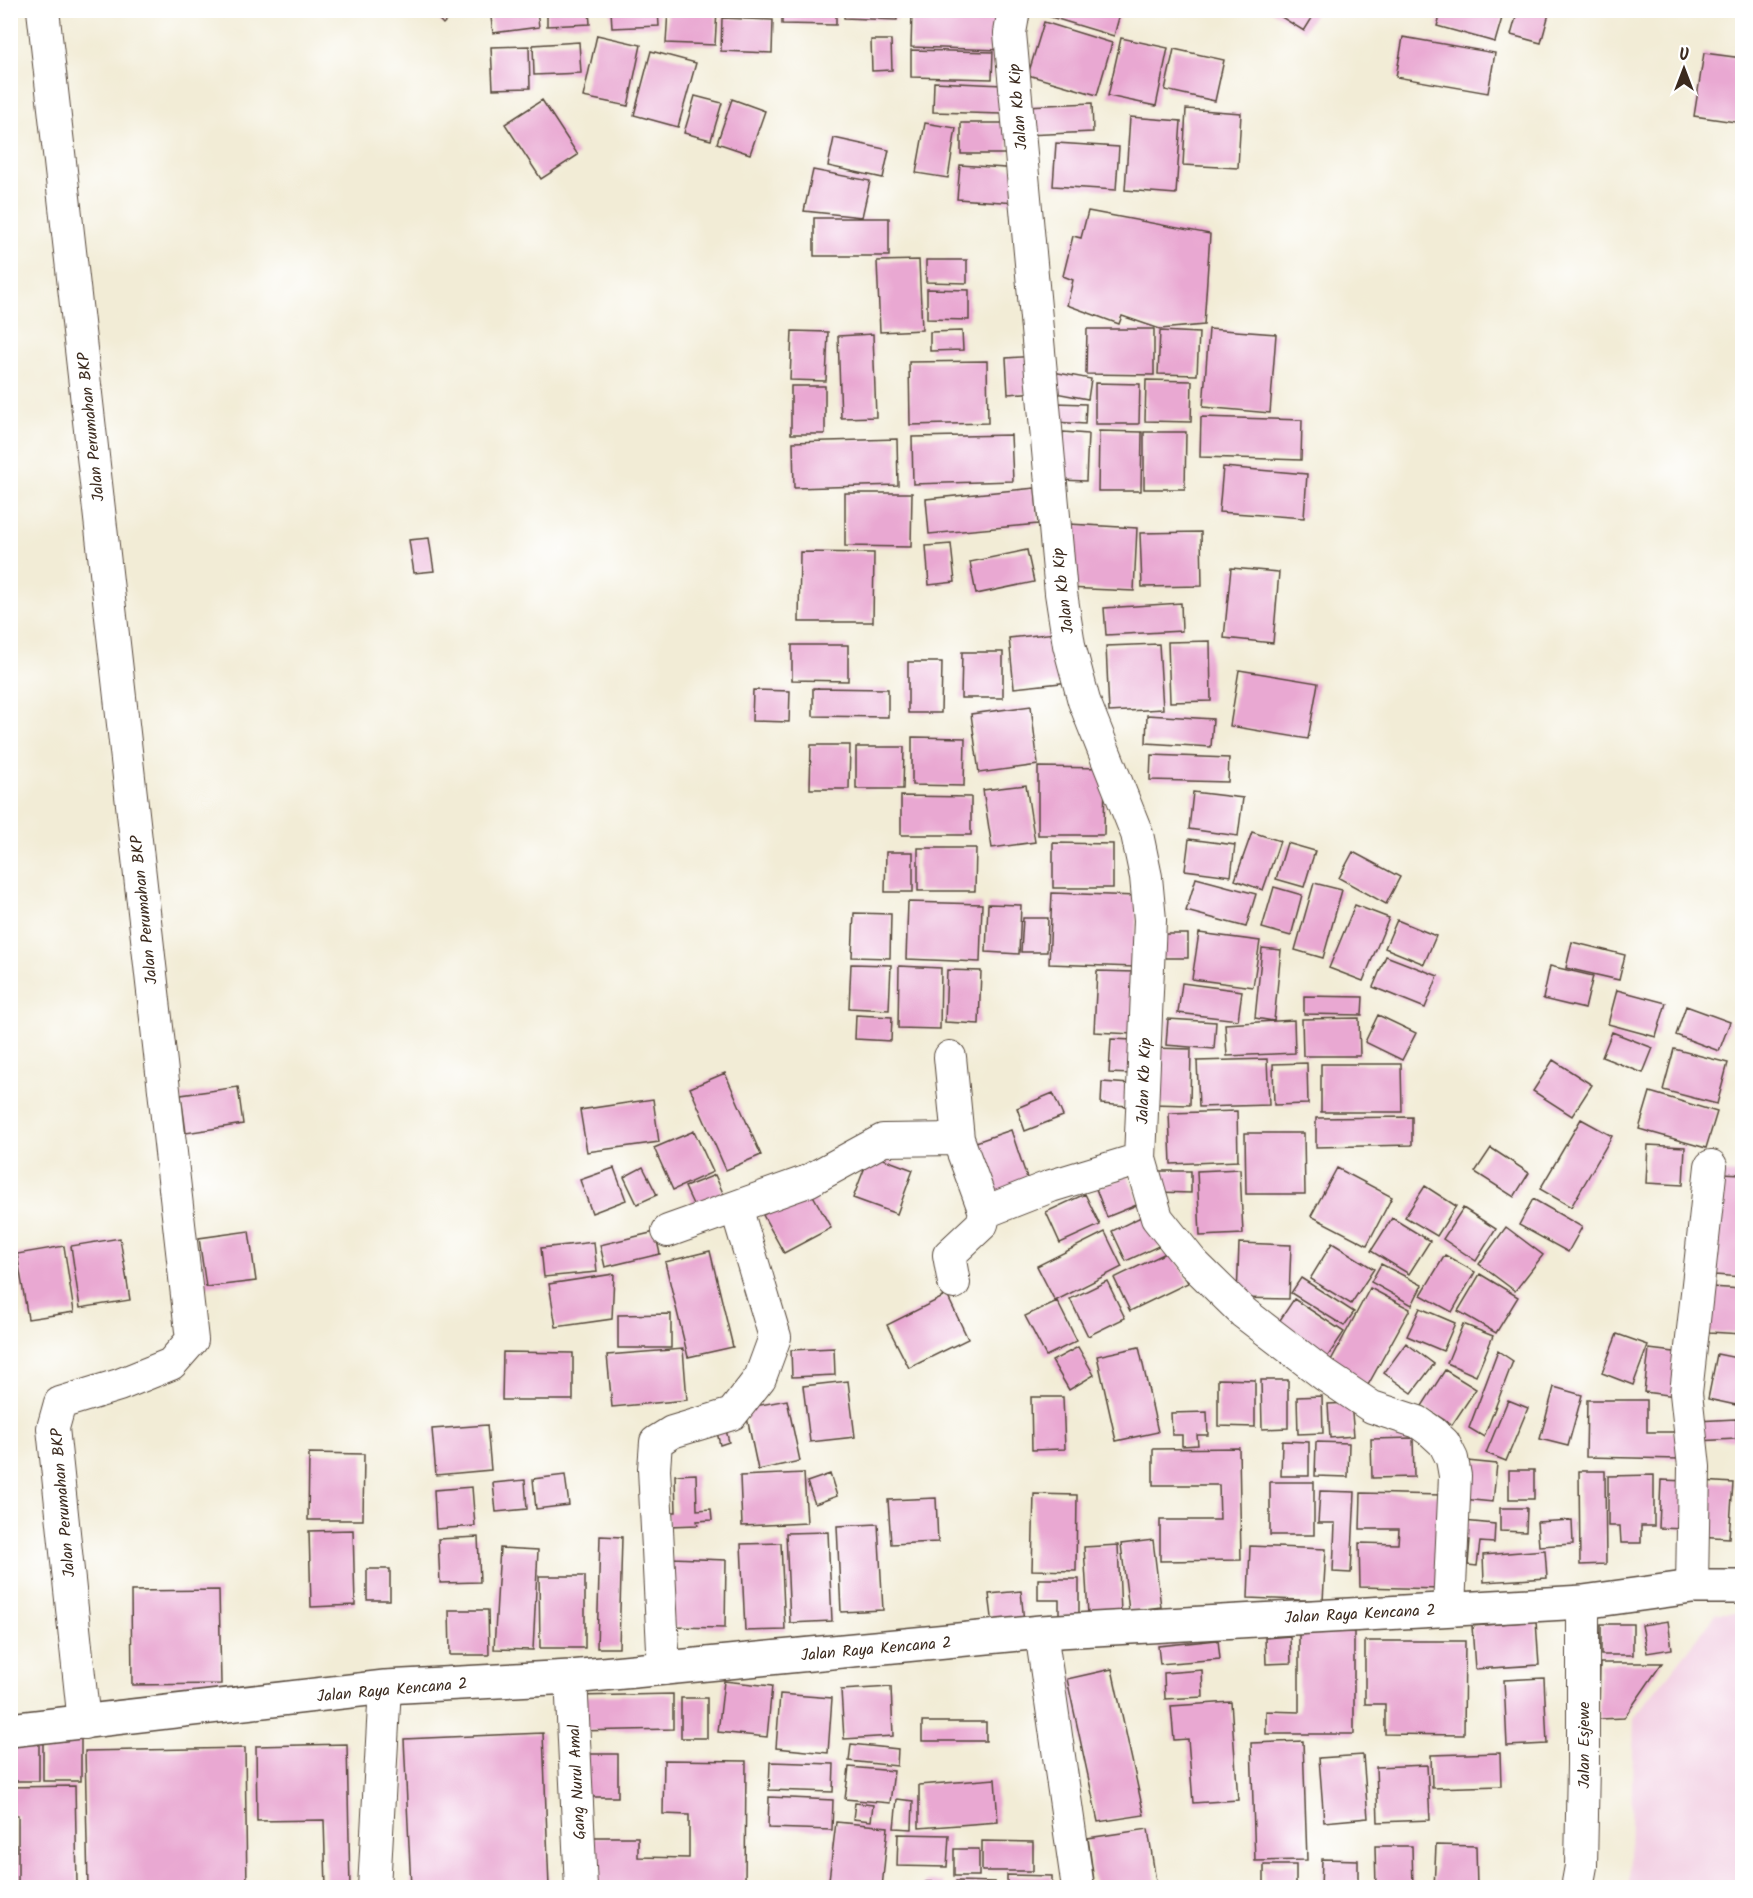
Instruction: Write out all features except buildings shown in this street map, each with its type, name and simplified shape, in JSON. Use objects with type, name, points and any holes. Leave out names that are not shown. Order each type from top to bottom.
[{"type":"street","name":"Jalan Perumahan BKP","points":[[43,10],[192,1340],[171,1364],[119,1385],[60,1403],[57,1412],[53,1428],[84,1723]]},
{"type":"street","name":"Jalan Kb Kip","points":[[1014,10],[1010,33],[1063,604],[1069,645],[1084,701],[1137,834],[1146,877],[1150,920],[1140,1160],[1157,1218],[1216,1289],[1335,1383],[1372,1407],[1418,1422],[1444,1443],[1452,1459],[1455,1476],[1449,1608]]},
{"type":"street","points":[[950,1058],[958,1138],[985,1212],[982,1224],[949,1255],[954,1282]]},
{"type":"street","points":[[668,1231],[808,1181],[883,1140],[958,1138]]},
{"type":"street","points":[[985,1212],[1051,1186],[1140,1160]]},
{"type":"street","points":[[1692,1587],[1694,1467],[1686,1393],[1711,1167]]},
{"type":"street","points":[[664,1669],[654,1469],[656,1442],[672,1432],[732,1414],[760,1378],[775,1337],[736,1207]]},
{"type":"street","name":"Jalan Raya Kencana 2","points":[[10,1730],[385,1687],[571,1677],[1041,1632],[1583,1602],[1692,1587],[1743,1587]]},
{"type":"street","name":"Jalan Esjewe","points":[[1577,1887],[1581,1866],[1583,1602]]},
{"type":"street","points":[[1041,1632],[1078,1887]]},
{"type":"street","name":"Gang Nurul Amal","points":[[571,1677],[581,1887]]},
{"type":"street","points":[[374,1887],[385,1687]]},
{"type":"shaded area","points":[[1717,1613],[1742,1613],[1742,1887],[1629,1887],[1634,1718]]}]
